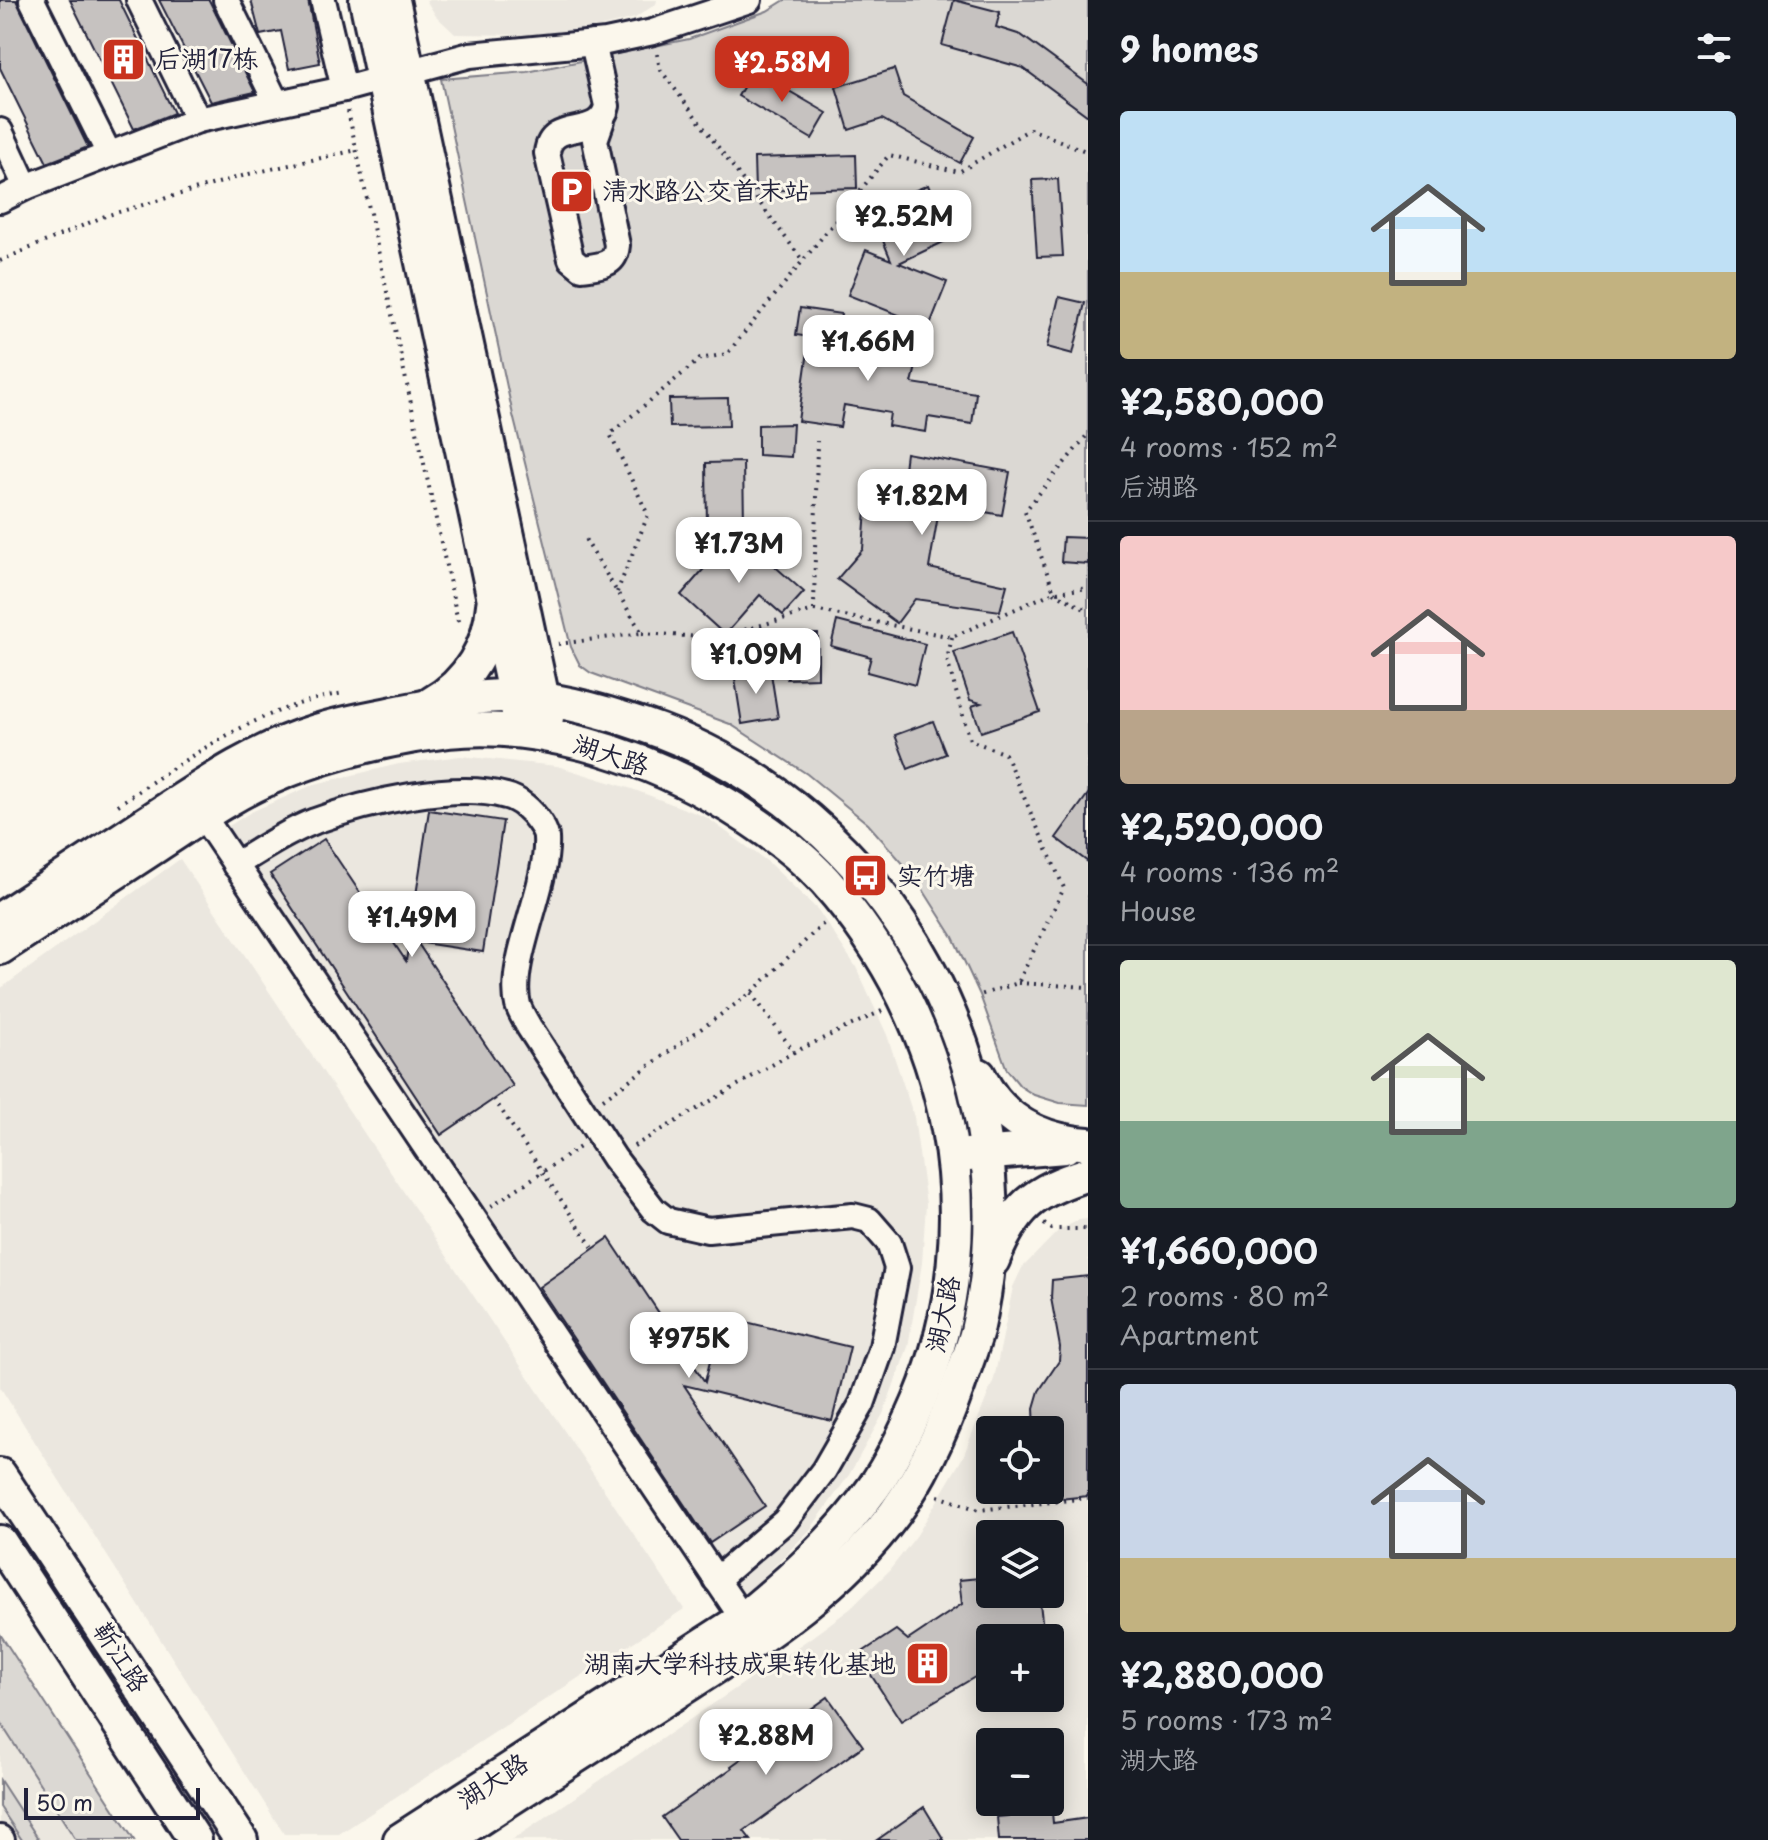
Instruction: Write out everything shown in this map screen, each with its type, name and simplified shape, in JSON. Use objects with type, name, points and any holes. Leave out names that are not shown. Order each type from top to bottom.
[{"type":"main road","points":[[366,0],[395,74],[531,647],[547,683],[558,695],[583,707]]},
{"type":"main road","points":[[393,0],[395,74],[491,578],[493,607],[491,625],[474,665],[450,691],[426,707]]},
{"type":"main road","points":[[491,578],[530,698],[537,734]]},
{"type":"main road","points":[[530,698],[531,647]]},
{"type":"main road","points":[[0,919],[183,799],[247,761],[313,731],[461,699],[530,698],[583,707],[667,732],[715,754],[799,811],[845,852],[880,891],[908,932],[989,1096],[1002,1111],[1039,1134],[1062,1142],[1088,1144]]},
{"type":"main road","name":"湖大路","points":[[0,948],[203,816],[265,780],[317,759],[372,744],[454,730],[537,734],[591,745],[683,780],[756,821],[823,879],[877,948],[904,1000],[937,1082],[955,1171],[957,1248],[947,1314],[930,1375],[906,1431],[876,1485],[835,1537],[792,1579],[743,1619],[400,1840]]},
{"type":"main road","points":[[447,1840],[795,1613],[854,1564],[921,1474],[951,1406],[976,1332],[989,1252],[988,1168],[974,1085],[960,1035]]},
{"type":"main road","points":[[988,1168],[1088,1144]]},
{"type":"main road","points":[[955,1171],[988,1168],[1088,1173]]},
{"type":"main road","points":[[984,1282],[1006,1228],[1020,1209],[1035,1195],[1053,1185],[1088,1173]]},
{"type":"main road","name":"靳江路","points":[[0,1475],[241,1839]]},
{"type":"main road","points":[[0,1542],[195,1840]]},
{"type":"street","points":[[32,0],[109,154]]},
{"type":"street","points":[[139,0],[198,120]]},
{"type":"street","points":[[226,0],[276,102]]},
{"type":"street","points":[[323,0],[344,89]]},
{"type":"street","points":[[0,200],[198,120],[344,89],[470,55],[593,43],[654,32],[689,9],[749,0]]},
{"type":"street","points":[[593,43],[607,106],[595,140],[617,245],[614,259],[608,263],[582,268],[571,259],[547,153],[548,145],[557,134],[591,126],[602,120]]},
{"type":"street","points":[[0,131],[26,187]]},
{"type":"street","points":[[235,865],[295,830],[373,804],[431,794],[472,792],[508,796],[533,812],[546,834],[545,855],[519,972],[518,1004],[529,1027],[614,1158],[654,1210],[668,1221],[708,1230],[853,1216],[869,1220],[889,1243],[897,1268],[882,1347],[862,1404],[824,1470],[785,1521],[716,1580]]},
{"type":"street","points":[[203,816],[743,1619]]},
{"type":"path","points":[[654,32],[660,69],[803,261]]},
{"type":"path","points":[[344,89],[460,622],[457,631]]},
{"type":"path","points":[[617,592],[648,515],[610,434],[700,359],[727,354],[889,155],[959,172],[1030,129],[1088,152]]},
{"type":"path","points":[[0,261],[105,216],[249,174],[357,150]]},
{"type":"path","points":[[1088,434],[1025,511],[1054,592],[1088,611]]},
{"type":"path","points":[[814,610],[817,441]]},
{"type":"path","points":[[585,539],[642,633]]},
{"type":"path","points":[[531,647],[642,633],[716,638],[814,610],[952,637],[1054,592],[1088,588]]},
{"type":"path","points":[[952,637],[947,660],[970,740],[1005,754],[1064,888],[1018,983]]},
{"type":"path","points":[[115,807],[206,747],[260,717],[328,695],[356,691]]},
{"type":"path","points":[[585,1113],[751,993],[843,904]]},
{"type":"path","points":[[980,995],[1018,983],[1088,987]]},
{"type":"path","points":[[751,993],[794,1052]]},
{"type":"path","points":[[614,1158],[794,1052],[904,1000]]},
{"type":"path","points":[[494,1099],[593,1248]]},
{"type":"path","points":[[473,1218],[599,1135]]},
{"type":"path","points":[[1020,1209],[1052,1229],[1088,1229]]},
{"type":"path","points":[[912,1487],[979,1510],[1088,1498]]},
{"type":"shaded area","points":[[426,0],[657,0],[656,4],[635,18],[599,27],[527,35],[455,34],[436,16]]},
{"type":"shaded area","points":[[785,0],[1088,0],[1088,1105],[1060,1103],[1034,1095],[1020,1086],[1007,1070],[980,995],[953,937],[915,877],[868,824],[807,774],[730,724],[591,673],[580,665],[571,647],[513,415],[441,79],[527,72],[689,39],[767,11]]},
{"type":"shaded area","points":[[460,756],[557,766],[632,789],[706,817],[768,862],[818,910],[856,967],[887,1035],[914,1117],[926,1204],[922,1263],[908,1347],[883,1414],[849,1475],[810,1530],[756,1584],[721,1610],[205,841],[251,812],[315,784],[399,764]]},
{"type":"shaded area","points":[[180,859],[684,1609],[339,1834],[284,1834],[0,1387],[0,989]]},
{"type":"shaded area","points":[[1088,1219],[1088,1840],[512,1840],[850,1609],[889,1571],[917,1535],[963,1457],[976,1424],[976,1504],[1064,1504],[1064,1416],[979,1416],[994,1379],[1013,1287],[1022,1268],[1059,1230]]},
{"type":"shaded area","points":[[0,1634],[8,1646],[134,1840],[0,1840]]},
{"type":"shaded area","points":[[0,1634],[134,1840],[76,1840],[0,1722]]},
{"type":"shaded area","points":[[0,1780],[39,1840],[22,1840],[0,1807]]},
{"type":"building","points":[[0,0],[16,0],[88,147],[47,163],[0,68]]},
{"type":"building","name":"后湖17栋","points":[[70,0],[119,0],[174,113],[134,129]]},
{"type":"building","points":[[159,0],[209,0],[255,92],[211,102]]},
{"type":"building","points":[[251,0],[308,0],[320,63],[289,69],[281,31],[260,35]]},
{"type":"building","points":[[954,0],[1000,12],[996,27],[1021,35],[1088,84],[1088,116],[1023,68],[942,45]]},
{"type":"building","points":[[894,69],[903,96],[974,137],[960,163],[882,119],[849,130],[836,87]]},
{"type":"building","points":[[753,70],[827,113],[812,139],[738,96]]},
{"type":"building","points":[[856,155],[857,188],[755,191],[754,158]]},
{"type":"building","points":[[1058,179],[1063,256],[1037,257],[1032,180]]},
{"type":"building","points":[[928,185],[942,219],[945,218],[954,237],[899,263],[947,282],[929,327],[848,295],[866,250],[891,260],[870,209]]},
{"type":"building","points":[[1059,297],[1085,303],[1073,354],[1047,347]]},
{"type":"building","points":[[800,308],[841,314],[835,350],[917,362],[912,383],[976,393],[972,424],[928,417],[926,432],[888,426],[890,413],[844,405],[840,427],[798,421],[810,337],[796,335]]},
{"type":"building","points":[[728,398],[729,426],[670,427],[669,399]]},
{"type":"building","points":[[793,424],[791,457],[758,455],[758,425]]},
{"type":"building","points":[[906,453],[1010,472],[1002,515],[940,504],[929,568],[1007,585],[1000,611],[915,599],[897,623],[837,579],[863,549],[868,483],[902,485]]},
{"type":"building","points":[[743,462],[744,523],[707,524],[706,463]]},
{"type":"building","points":[[736,532],[804,592],[783,615],[760,595],[725,635],[681,595]]},
{"type":"building","points":[[1063,537],[1088,538],[1088,564],[1061,562]]},
{"type":"building","points":[[837,621],[925,644],[915,685],[867,672],[871,657],[831,646]]},
{"type":"building","points":[[1012,632],[1040,712],[981,732],[972,706],[981,703],[970,700],[954,652]]},
{"type":"building","points":[[786,634],[818,634],[818,678],[787,679]]},
{"type":"building","points":[[770,667],[778,718],[742,724],[734,673]]},
{"type":"building","points":[[933,721],[946,754],[908,769],[895,735]]},
{"type":"building","points":[[1088,794],[1088,862],[1056,838]]},
{"type":"building","points":[[429,810],[503,821],[483,952],[417,942],[513,1086],[441,1135],[270,874],[324,839],[406,961]]},
{"type":"building","points":[[609,1238],[705,1382],[721,1316],[850,1347],[832,1421],[684,1385],[765,1506],[710,1543],[539,1287]]},
{"type":"building","points":[[1088,1276],[1088,1496],[1064,1499],[1064,1416],[1034,1416],[1039,1391],[1059,1361],[1060,1347],[1051,1298],[1052,1280]]},
{"type":"building","name":"湖南大学科技成果转化基地","points":[[976,1578],[976,1608],[1041,1608],[1042,1624],[976,1624],[976,1676],[901,1721],[858,1655],[896,1630],[908,1640],[962,1604],[959,1580]]},
{"type":"building","points":[[828,1697],[863,1746],[744,1831],[751,1840],[678,1840],[662,1817]]},
{"type":"building","points":[[924,1807],[944,1840],[877,1840]]},
{"type":"building","points":[[1052,1816],[1053,1823],[1088,1818],[1088,1840],[999,1840],[997,1817]]},
{"type":"place","name":"后湖17栋","points":[[124,59]]},
{"type":"place","name":"清水路公交首末站","points":[[571,191]]},
{"type":"place","name":"实竹塘","points":[[866,876]]},
{"type":"place","name":"湖南大学科技成果转化基地","points":[[927,1664]]}]
